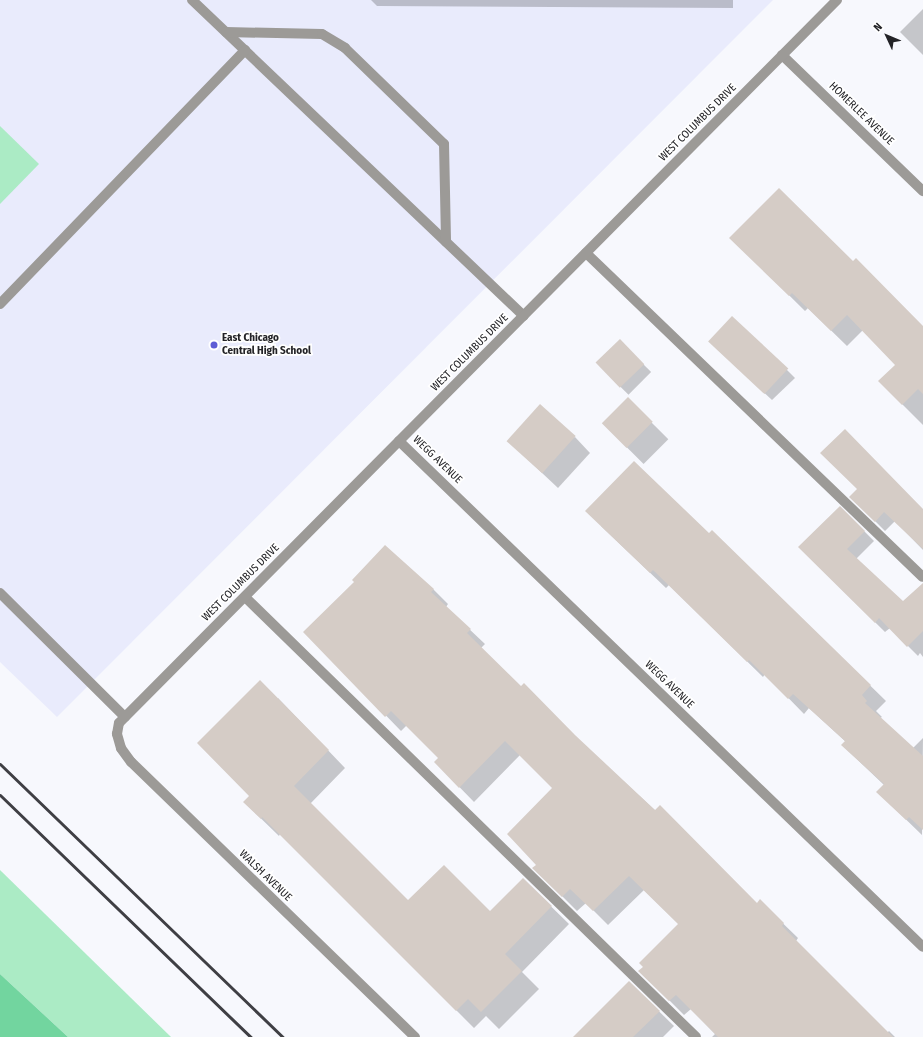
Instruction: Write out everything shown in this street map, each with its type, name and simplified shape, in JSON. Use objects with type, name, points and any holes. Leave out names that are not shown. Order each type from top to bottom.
[{"type":"street","points":[[192,0],[524,316]]},
{"type":"street","name":"WEST COLUMBUS DRIVE","points":[[122,720],[524,316],[834,1]]},
{"type":"street","points":[[226,32],[322,34],[345,48],[444,144],[446,242]]},
{"type":"street","points":[[0,304],[245,50]]},
{"type":"street","name":"HOMERLEE AVENUE","points":[[782,55],[923,190]]},
{"type":"street","points":[[586,253],[923,577]]},
{"type":"street","name":"WEGG AVENUE","points":[[399,441],[923,947]]},
{"type":"street","points":[[0,593],[122,720]]},
{"type":"street","points":[[245,596],[696,1037]]},
{"type":"street","name":"WALSH AVENUE","points":[[122,720],[116,734],[121,748],[131,762],[415,1037]]},
{"type":"shaded area","name":"East Chicago Central High School","points":[[0,0],[773,0],[57,717],[0,662]]},
{"type":"green space","points":[[0,126],[39,164],[0,204]]},
{"type":"green space","points":[[0,870],[171,1037],[68,1037],[0,974]]},
{"type":"green space","points":[[0,974],[68,1037],[0,1037]]},
{"type":"building","points":[[779,188],[853,261],[856,258],[923,326],[923,394],[918,389],[902,405],[878,381],[895,365],[847,315],[831,331],[792,293],[789,296],[729,238]]},
{"type":"building","points":[[732,316],[788,369],[764,394],[708,342]]},
{"type":"building","points":[[620,339],[644,364],[620,388],[596,363]]},
{"type":"building","points":[[628,397],[653,422],[627,448],[602,423]]},
{"type":"building","points":[[540,404],[576,436],[542,473],[507,441]]},
{"type":"building","points":[[845,429],[923,509],[923,549],[884,512],[875,522],[849,497],[857,489],[820,453]]},
{"type":"building","points":[[634,461],[709,533],[712,530],[871,685],[862,695],[867,701],[865,703],[923,756],[923,830],[909,817],[906,820],[876,792],[884,784],[841,745],[845,741],[793,694],[788,699],[749,660],[747,662],[653,570],[650,573],[585,511]]},
{"type":"building","points":[[840,506],[865,531],[847,549],[903,601],[923,583],[923,631],[907,647],[879,618],[875,623],[798,547]]},
{"type":"building","points":[[385,545],[434,589],[431,592],[471,629],[467,633],[521,686],[524,683],[575,735],[655,810],[660,805],[757,903],[760,899],[784,923],[782,926],[893,1037],[718,1037],[676,995],[669,1001],[638,971],[643,967],[639,963],[678,924],[629,876],[593,911],[570,889],[562,897],[532,868],[536,865],[507,834],[552,788],[505,741],[459,788],[434,762],[438,758],[391,711],[385,717],[303,632],[354,582],[352,580]]},
{"type":"building","points":[[260,680],[329,750],[294,786],[408,900],[444,865],[490,911],[523,878],[552,906],[505,954],[522,971],[481,1012],[468,999],[456,1011],[262,817],[261,819],[243,802],[249,796],[197,743]]},
{"type":"building","points":[[629,981],[660,1011],[633,1037],[573,1037]]},
{"type":"railway","points":[[0,764],[283,1037]]},
{"type":"railway","points":[[0,795],[251,1037]]},
{"type":"place","name":"East Chicago Central High School","points":[[214,345]]}]
